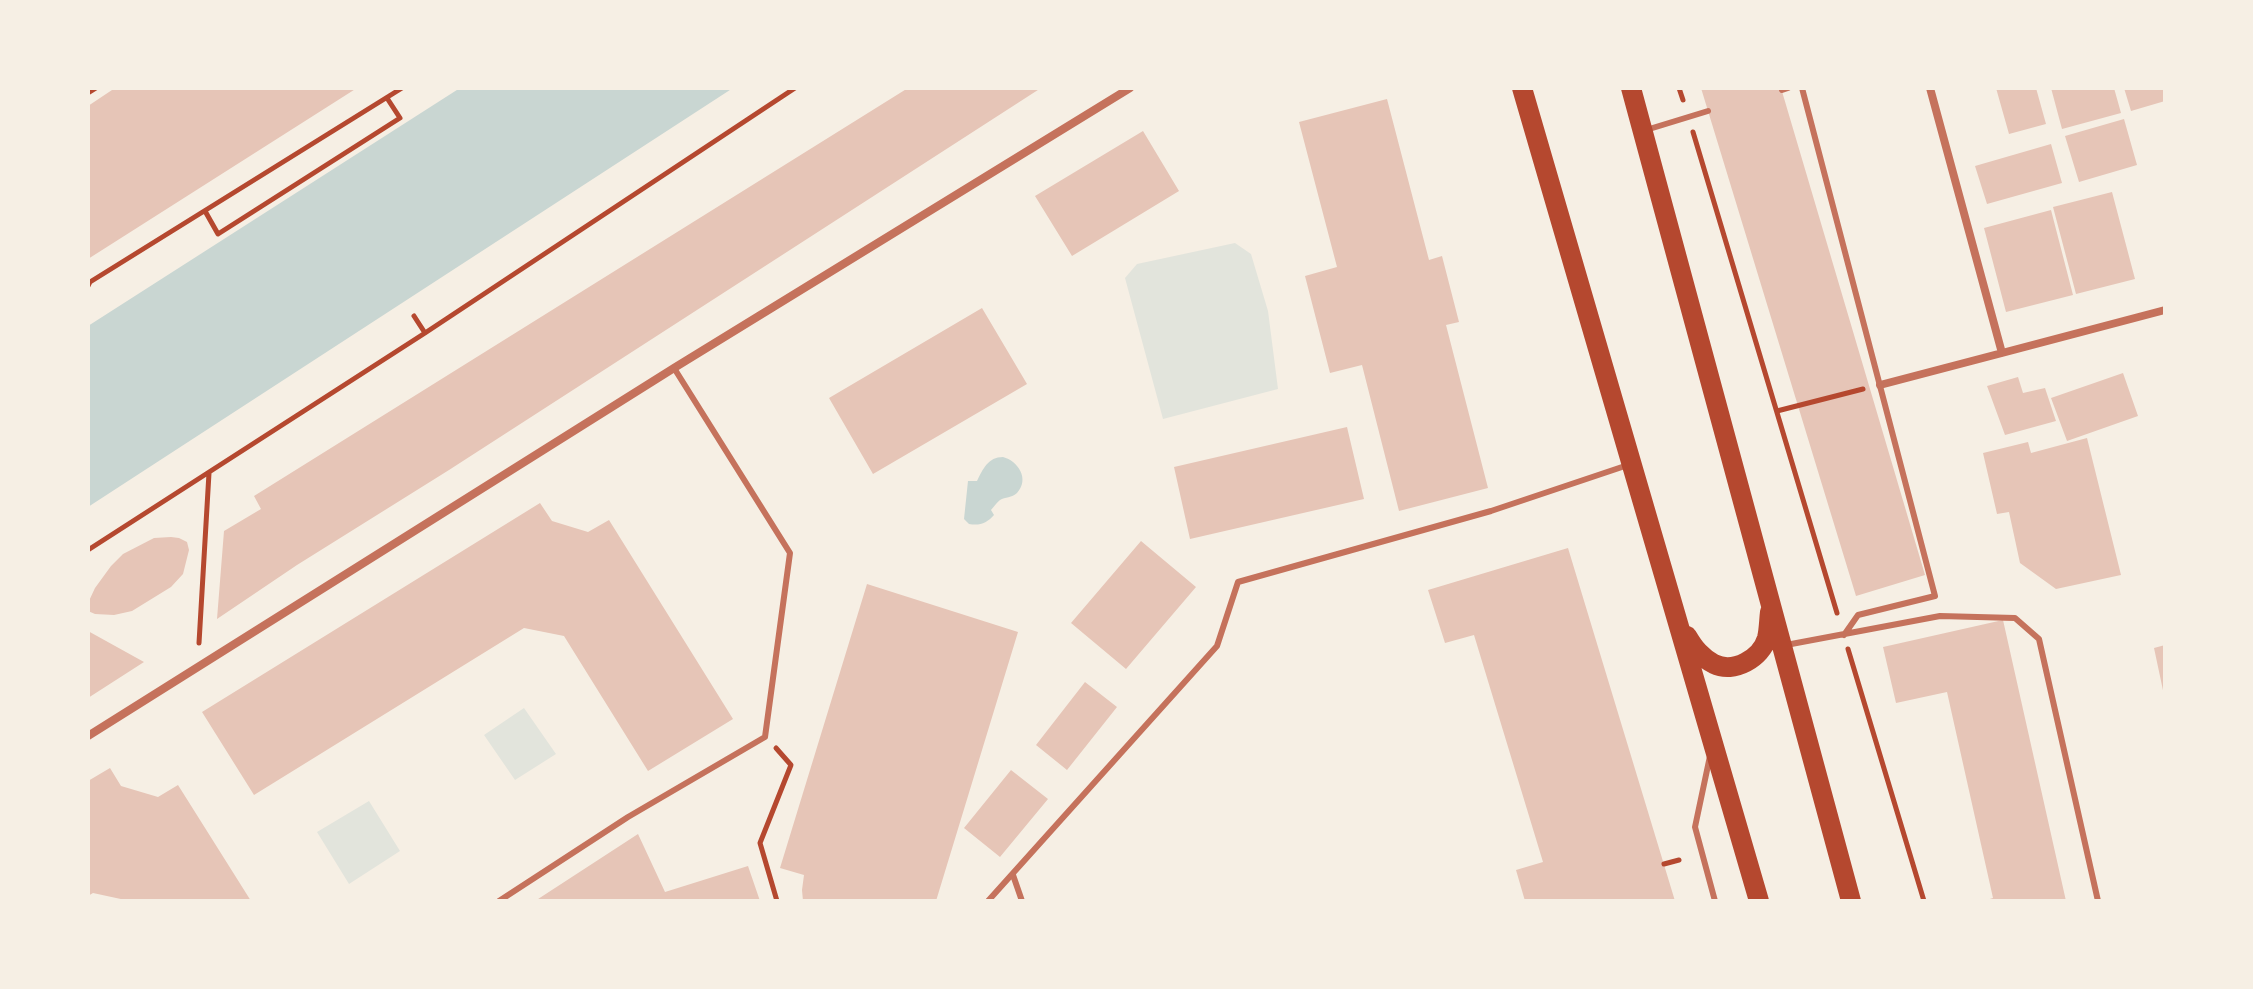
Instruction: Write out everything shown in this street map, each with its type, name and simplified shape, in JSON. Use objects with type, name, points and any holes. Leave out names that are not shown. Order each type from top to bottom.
[{"type":"main road","points":[[1522,88],[1759,901]]},
{"type":"main road","points":[[1631,88],[1851,901]]},
{"type":"main road","points":[[1678,623],[1698,654],[1718,666],[1740,665],[1756,656],[1766,639],[1771,601]]},
{"type":"street","points":[[88,736],[674,368],[1130,88]]},
{"type":"street","points":[[1930,88],[2002,353]]},
{"type":"street","points":[[1880,385],[2165,310]]},
{"type":"lane","points":[[1802,88],[1935,596],[1858,615],[1844,635]]},
{"type":"lane","points":[[1642,131],[1708,111]]},
{"type":"lane","points":[[499,901],[628,817],[765,737],[790,553],[674,368]]},
{"type":"lane","points":[[988,901],[1217,646],[1238,582],[1491,511],[1631,464]]},
{"type":"lane","points":[[1782,646],[1940,616],[2015,618],[2039,639],[2098,901]]},
{"type":"lane","points":[[1712,745],[1695,827],[1715,901]]},
{"type":"lane","points":[[1013,875],[1022,901]]},
{"type":"path","points":[[88,93],[96,88]]},
{"type":"path","points":[[88,286],[402,88]]},
{"type":"path","points":[[88,550],[425,333],[795,88]]},
{"type":"path","points":[[1679,88],[1684,103]]},
{"type":"path","points":[[205,211],[218,234],[327,167],[400,118],[387,98]]},
{"type":"path","points":[[1693,132],[1924,901]]},
{"type":"path","points":[[414,316],[425,333]]},
{"type":"path","points":[[1777,411],[1880,385]]},
{"type":"path","points":[[197,668],[209,472]]},
{"type":"path","points":[[765,737],[791,765],[760,843],[777,901]]},
{"type":"path","points":[[1664,864],[1679,860]]},
{"type":"shaded area","points":[[460,88],[733,88],[88,507],[88,326]]},
{"type":"shaded area","points":[[1235,243],[1251,254],[1268,311],[1278,389],[1163,419],[1125,278],[1137,264]]},
{"type":"shaded area","points":[[1003,457],[1013,462],[1020,471],[1021,488],[1015,495],[997,502],[991,510],[994,515],[989,520],[969,524],[964,519],[968,481],[977,481],[990,461]]},
{"type":"shaded area","points":[[524,708],[556,754],[515,780],[484,735]]},
{"type":"shaded area","points":[[369,801],[400,851],[349,884],[317,832]]},
{"type":"building","points":[[115,88],[357,88],[88,259],[88,106]]},
{"type":"building","points":[[908,88],[1041,88],[217,619],[224,531],[261,509],[254,496]]},
{"type":"building","points":[[1701,88],[1781,88],[1925,575],[1856,596]]},
{"type":"building","points":[[1996,88],[2036,88],[2046,124],[2009,134]]},
{"type":"building","points":[[2051,88],[2114,88],[2121,113],[2062,129]]},
{"type":"building","points":[[2124,88],[2165,88],[2165,101],[2131,111]]},
{"type":"building","points":[[1387,99],[1429,260],[1442,256],[1459,322],[1446,325],[1488,488],[1399,511],[1362,365],[1330,373],[1305,276],[1337,267],[1299,122]]},
{"type":"building","points":[[2124,119],[2137,165],[2079,182],[2065,136]]},
{"type":"building","points":[[1143,131],[1179,191],[1072,256],[1035,196]]},
{"type":"building","points":[[2051,144],[2062,183],[1987,204],[1975,166]]},
{"type":"building","points":[[2112,192],[2135,279],[2076,294],[2053,207]]},
{"type":"building","points":[[2051,210],[2073,295],[2006,312],[1984,228]]},
{"type":"building","points":[[982,308],[1027,384],[873,474],[829,398]]},
{"type":"building","points":[[2123,373],[2138,416],[2067,441],[2051,398]]},
{"type":"building","points":[[2018,377],[2023,393],[2045,388],[2056,421],[2005,435],[1987,386]]},
{"type":"building","points":[[1347,427],[1364,499],[1190,539],[1174,467]]},
{"type":"building","points":[[2087,438],[2121,575],[2056,589],[2020,563],[2009,512],[1997,514],[1983,453],[2028,442],[2031,453]]},
{"type":"building","points":[[540,503],[552,521],[588,532],[609,520],[733,719],[648,771],[564,636],[524,628],[254,795],[202,712]]},
{"type":"building","points":[[171,537],[187,542],[189,550],[183,574],[171,587],[132,611],[114,615],[88,611],[95,588],[123,554],[154,538]]},
{"type":"building","points":[[1141,541],[1196,587],[1126,669],[1071,623]]},
{"type":"building","points":[[1568,548],[1675,901],[1525,901],[1516,870],[1543,862],[1474,635],[1445,643],[1428,590]]},
{"type":"building","points":[[867,584],[1018,632],[936,901],[803,901],[804,875],[780,868]]},
{"type":"building","points":[[2003,620],[2066,901],[1983,901],[1993,898],[1947,692],[1896,703],[1883,647]]},
{"type":"building","points":[[88,631],[144,662],[88,698]]},
{"type":"building","points":[[2165,645],[2165,695],[2164,695],[2154,648]]},
{"type":"building","points":[[1085,682],[1117,707],[1067,770],[1036,745]]},
{"type":"building","points":[[110,768],[121,786],[158,797],[178,785],[251,901],[130,901],[93,893],[88,896],[88,781]]},
{"type":"building","points":[[1011,770],[1048,799],[1000,857],[964,828]]},
{"type":"building","points":[[638,834],[665,892],[748,866],[760,901],[535,901]]}]
